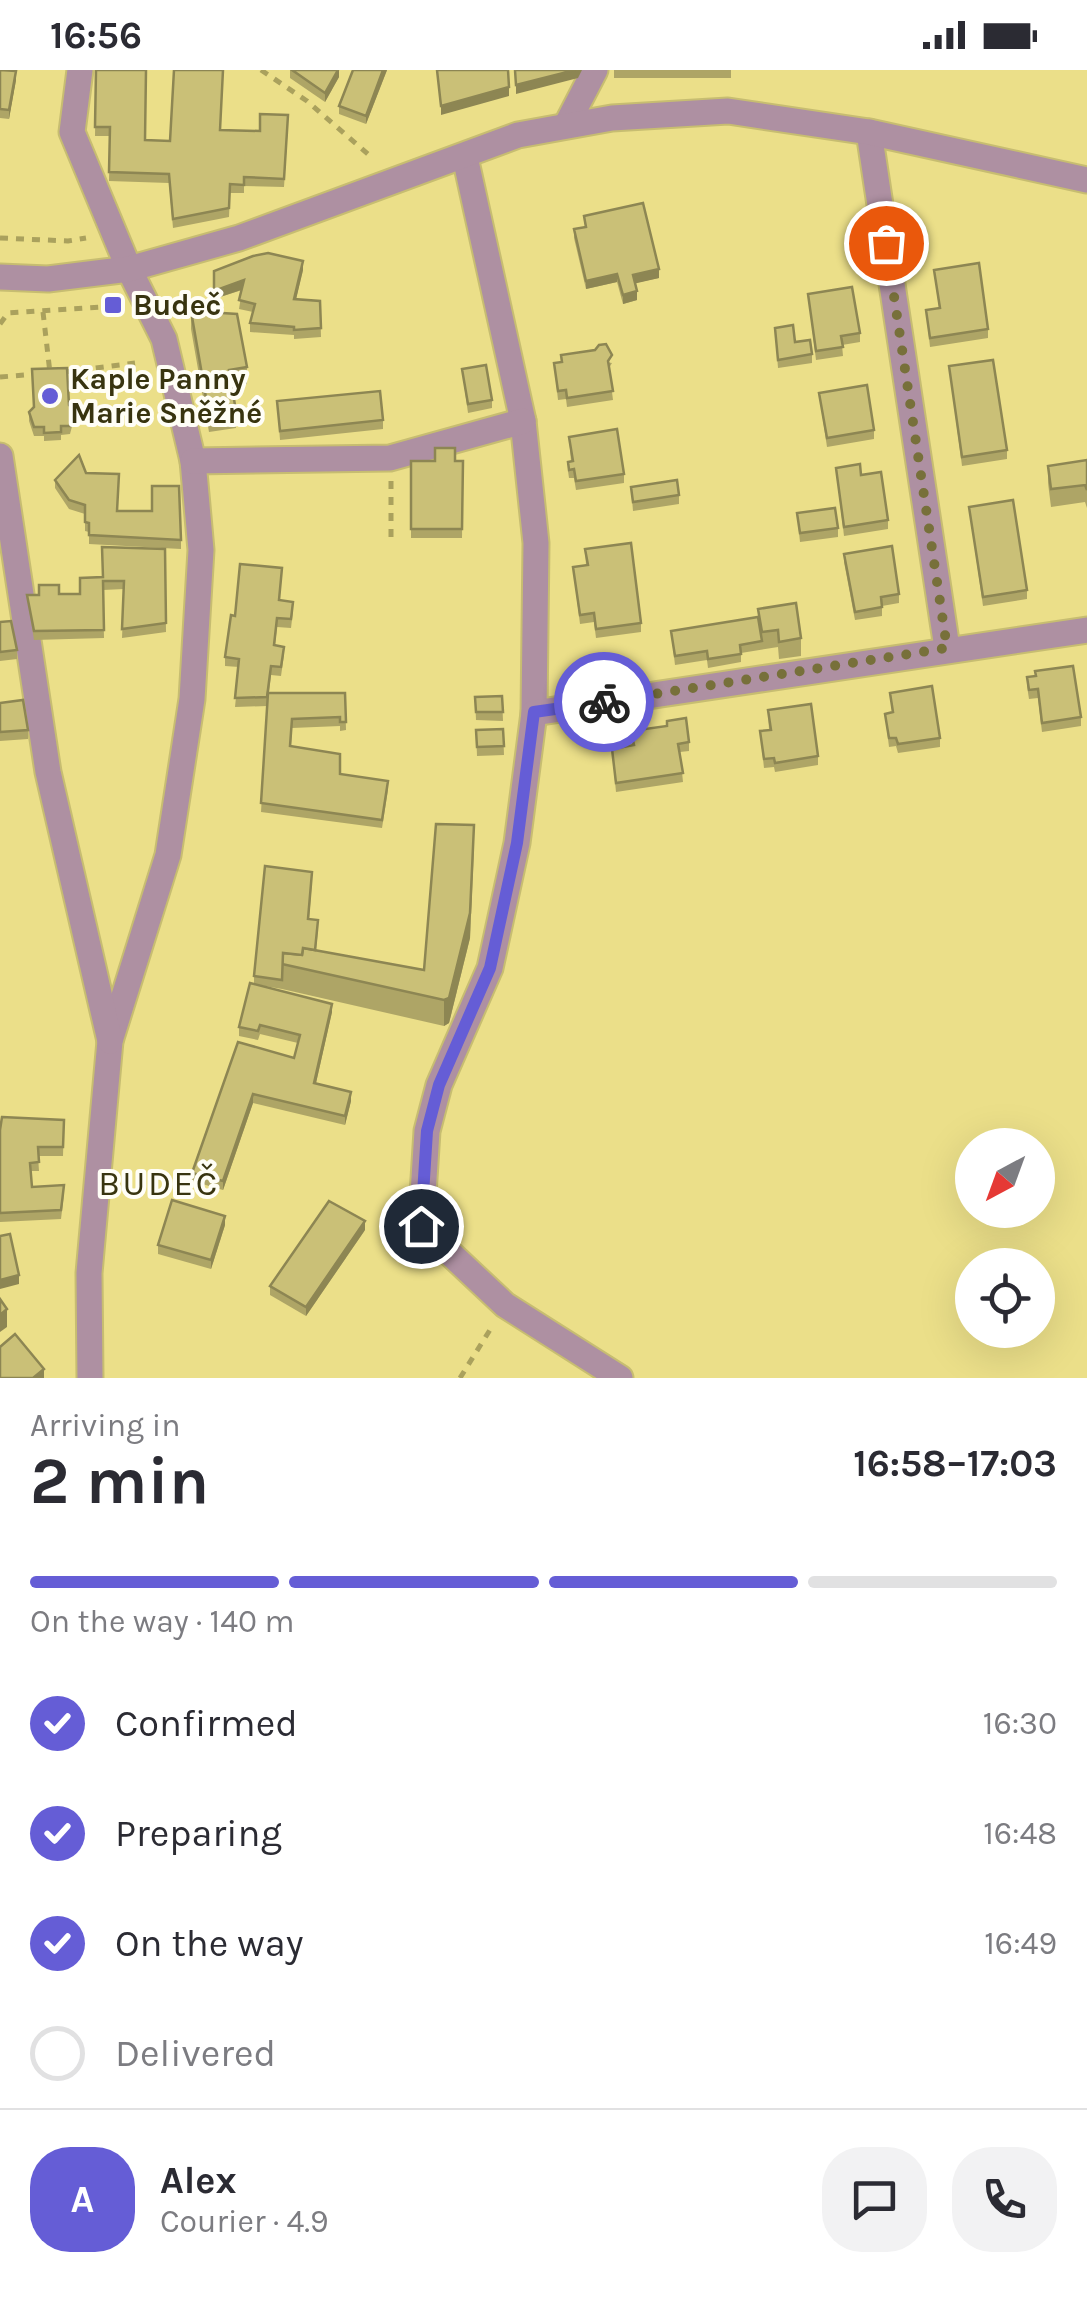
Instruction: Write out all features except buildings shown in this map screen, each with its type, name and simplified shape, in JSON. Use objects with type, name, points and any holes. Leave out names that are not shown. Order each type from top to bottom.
[{"type":"street","points":[[80,70],[72,132],[114,234],[164,339],[193,461],[202,550],[192,699],[168,855],[110,1041],[89,1274],[90,1378]]},
{"type":"street","points":[[567,124],[595,70]]},
{"type":"street","points":[[0,276],[48,279],[130,269],[239,238],[518,135],[612,118],[728,111],[869,132],[1087,180]]},
{"type":"street","points":[[869,132],[947,648]]},
{"type":"street","points":[[465,156],[523,421],[536,543],[534,712],[517,843],[490,968],[439,1085],[427,1131],[421,1226],[505,1305],[620,1378]]},
{"type":"street","points":[[193,461],[390,458],[523,421]]},
{"type":"street","points":[[0,456],[48,772],[110,1041]]},
{"type":"street","points":[[534,712],[1087,630]]},
{"type":"path","points":[[260,70],[307,101],[370,155]]},
{"type":"path","points":[[0,238],[68,241],[114,234]]},
{"type":"path","points":[[0,324],[8,314],[101,307]]},
{"type":"path","points":[[43,310],[50,373]]},
{"type":"path","points":[[0,377],[135,363]]},
{"type":"path","points":[[390,458],[391,542]]},
{"type":"path","points":[[460,1378],[505,1305]]},
{"type":"way so far","points":[[604,702],[947,648],[886,243]]},
{"type":"place","name":"Budeč","points":[[113,305]]},
{"type":"place","name":"Kaple Panny Marie Sněžné","points":[[50,396]]},
{"type":"district","name":"BUDEČ","points":[[159,1183]]},
{"type":"route","points":[[421,1226],[427,1131],[439,1085],[490,968],[517,843],[534,712],[604,702]]}]
